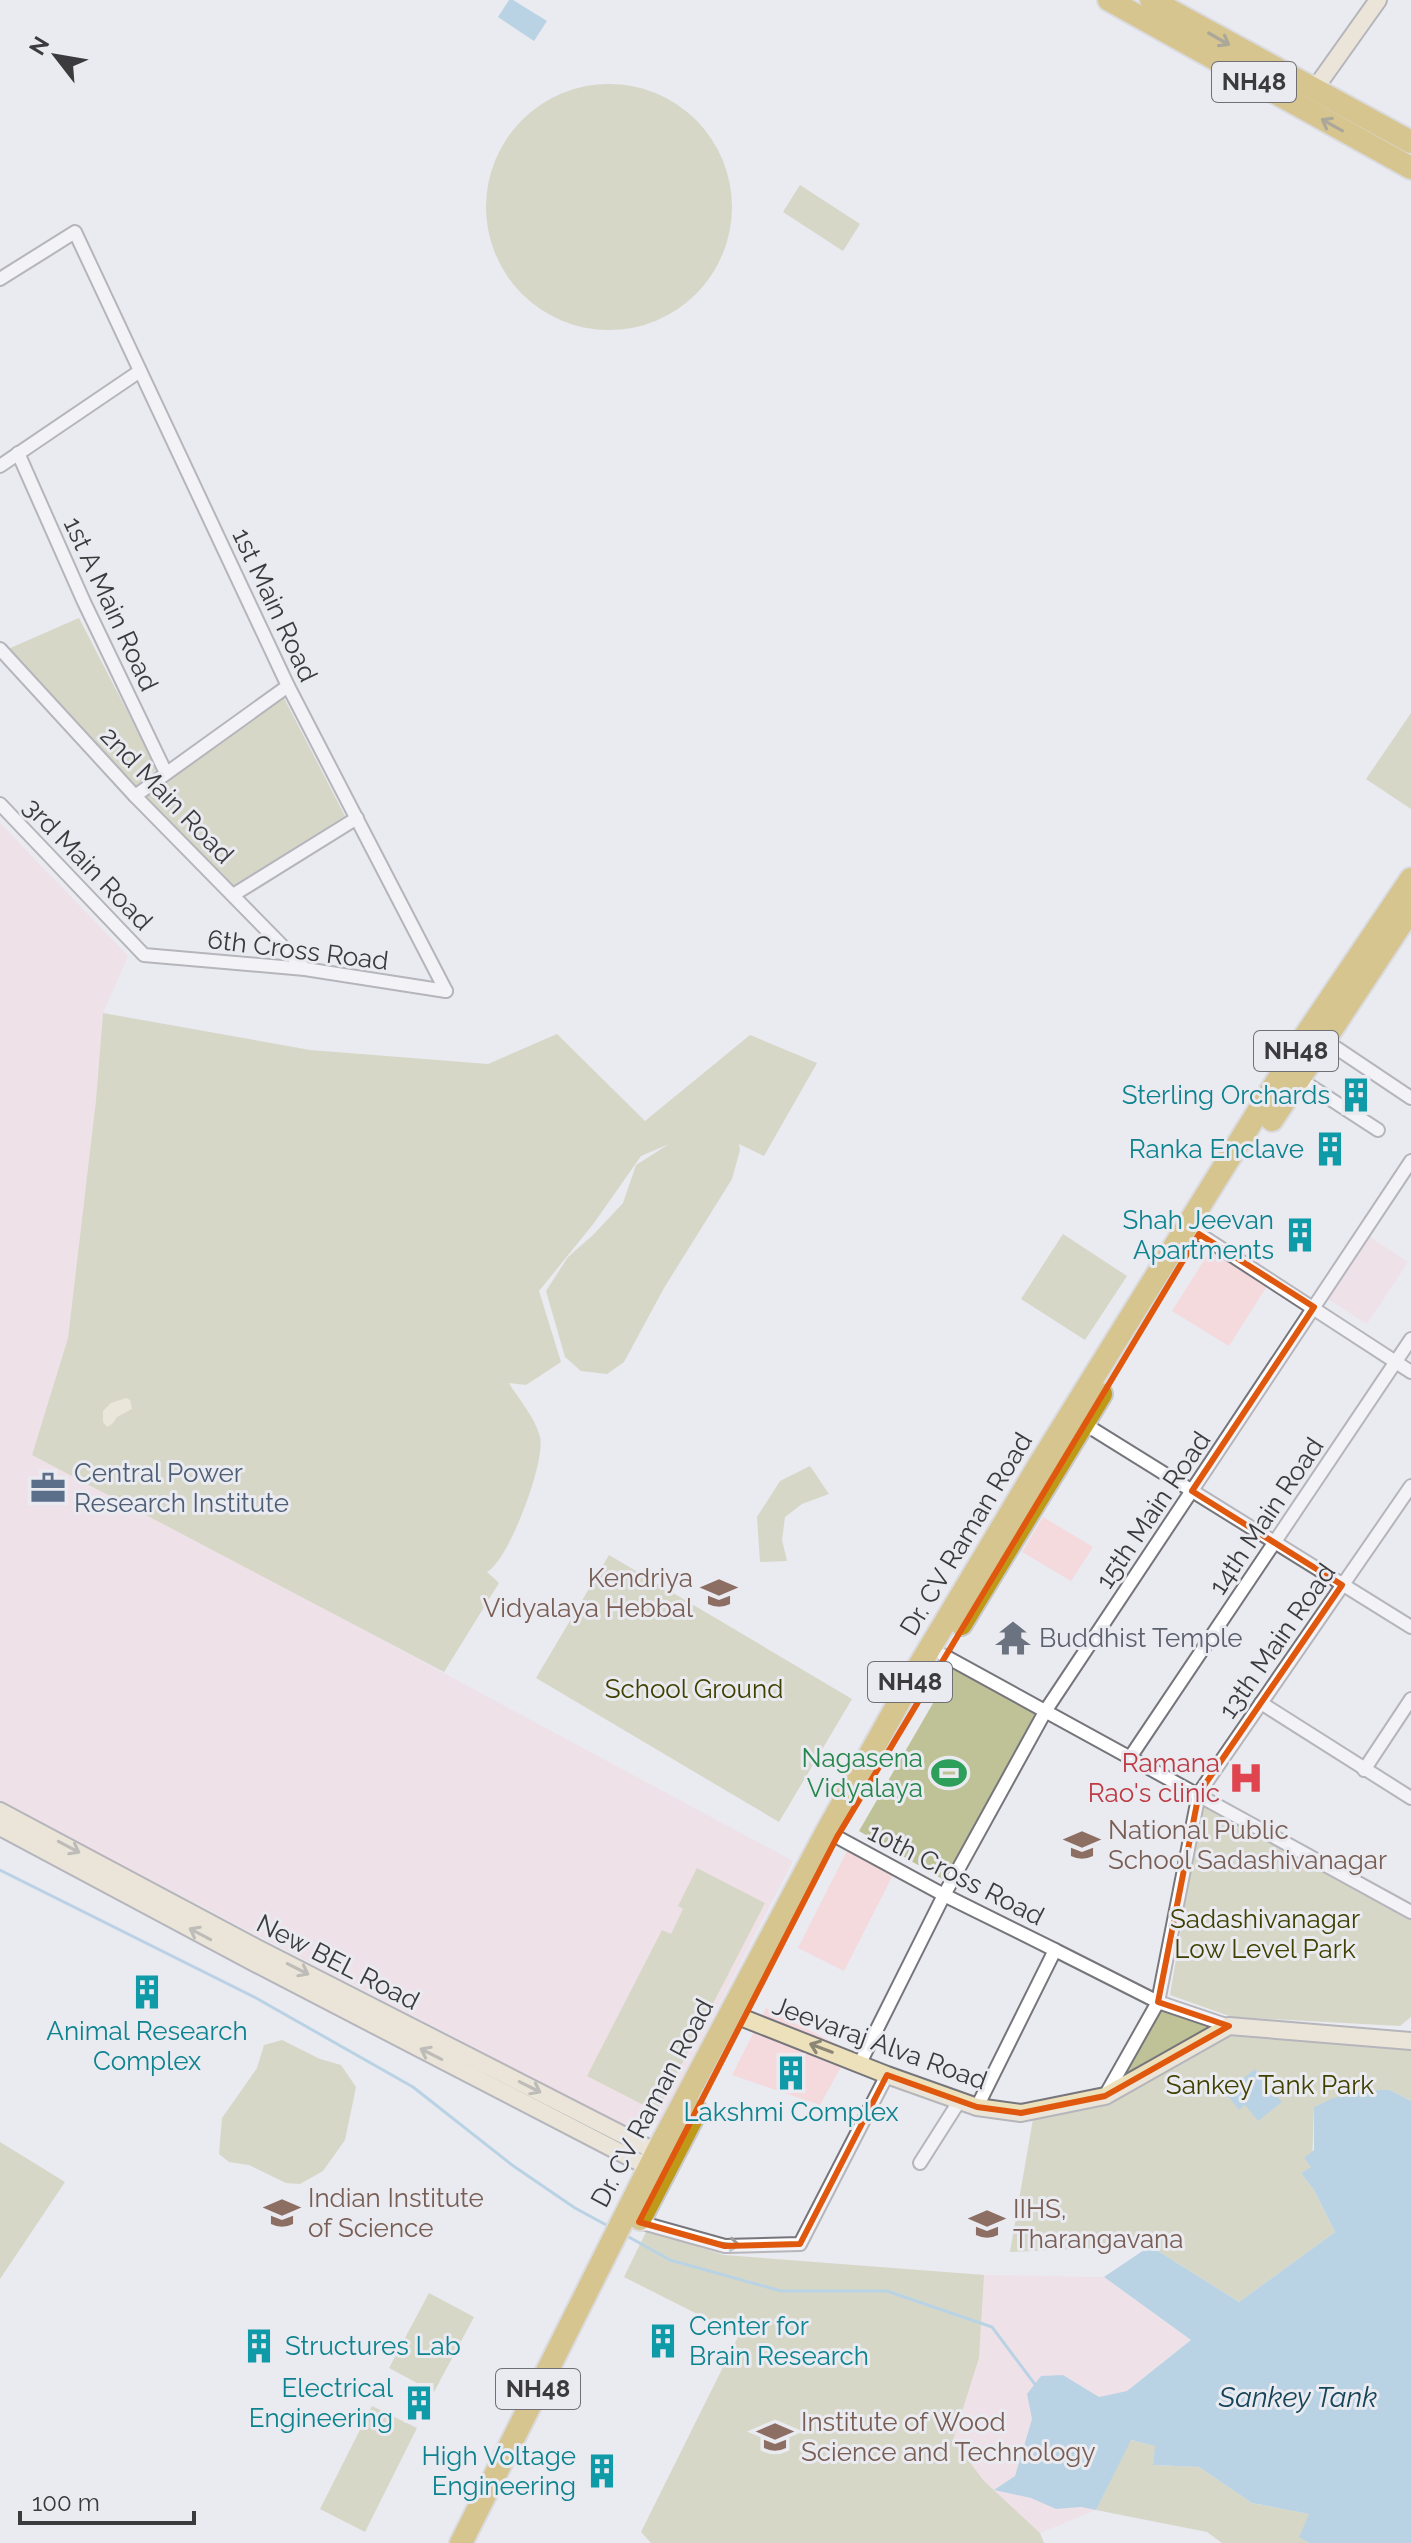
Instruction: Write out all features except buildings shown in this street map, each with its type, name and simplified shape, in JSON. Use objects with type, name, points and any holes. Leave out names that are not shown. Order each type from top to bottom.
[{"type":"highway","name":"NH48","points":[[1109,0],[1408,161]]},
{"type":"highway","name":"NH48","points":[[1151,0],[1314,90],[1408,161]]},
{"type":"highway","name":"Dr. CV Raman Road","points":[[472,2543],[826,1833],[992,1542],[1303,1039],[1411,879]]},
{"type":"highway","name":"Dr. CV Raman Road","points":[[660,2163],[749,2020],[837,1837],[943,1655],[1199,1234],[1323,1039],[1411,909]]},
{"type":"highway","name":"Dr. CV Raman Road","points":[[461,2543],[627,2232]]},
{"type":"main road","points":[[1314,90],[1378,0]]},
{"type":"main road","name":"New BEL Road","points":[[0,1811],[660,2163]]},
{"type":"main road","name":"New BEL Road","points":[[0,1827],[249,1960],[660,2163]]},
{"type":"main road","name":"Jeevaraj Alva Road","points":[[749,2020],[977,2107],[1021,2113],[1105,2096],[1229,2026]]},
{"type":"main road","points":[[1229,2026],[1410,2037]]},
{"type":"street","name":"1st Main Road","points":[[0,279],[75,232],[288,686],[446,991]]},
{"type":"street","points":[[0,466],[140,371]]},
{"type":"street","name":"1st A Main Road","points":[[18,453],[84,602],[166,773]]},
{"type":"street","name":"2nd Main Road","points":[[0,649],[135,796],[305,969]]},
{"type":"street","points":[[135,796],[288,686]]},
{"type":"street","name":"3rd Main Road","points":[[0,804],[144,955]]},
{"type":"street","points":[[233,895],[357,818]]},
{"type":"street","name":"6th Cross Road","points":[[144,955],[305,969],[446,991]]},
{"type":"street","points":[[1323,1039],[1411,1098]]},
{"type":"street","points":[[1298,1078],[1378,1130]]},
{"type":"street","name":"15th Main Road","points":[[860,2063],[944,1895],[1046,1710],[1411,1161]]},
{"type":"street","points":[[1199,1234],[1411,1372]]},
{"type":"street","name":"14th Main Road","points":[[1131,1756],[1411,1339]]},
{"type":"street","points":[[1083,1423],[1411,1627]]},
{"type":"street","name":"13th Main Road","points":[[1105,2096],[1158,2002],[1199,1793],[1411,1486]]},
{"type":"street","points":[[943,1655],[1411,1912]]},
{"type":"street","points":[[1364,1770],[1411,1699]]},
{"type":"street","points":[[1261,1703],[1411,1798]]},
{"type":"street","name":"10th Cross Road","points":[[837,1837],[944,1895],[1158,2002],[1229,2026]]},
{"type":"street","points":[[977,2107],[1055,1950]]},
{"type":"street","points":[[627,2232],[725,2246],[800,2244],[887,2075]]},
{"type":"street","points":[[920,2163],[960,2100]]},
{"type":"highlighted area","points":[[1199,1234],[1314,1307],[1192,1491],[1342,1585],[1199,1793],[1158,2002],[1229,2026],[1105,2096],[1021,2113],[977,2107],[887,2075],[800,2244],[725,2246],[639,2222],[837,1837]]},
{"type":"shaded area","name":"Central Power Research Institute","points":[[0,823],[128,956],[103,1013],[68,1338],[32,1455],[161,1521],[793,1861],[659,2121],[633,2130],[0,1802]]},
{"type":"shaded area","points":[[1367,1235],[1408,1262],[1367,1324],[1326,1298]]},
{"type":"shaded area","points":[[1210,1251],[1267,1286],[1229,1346],[1172,1311]]},
{"type":"shaded area","points":[[1043,1517],[1093,1547],[1071,1581],[1022,1552]]},
{"type":"shaded area","points":[[849,1847],[895,1871],[844,1971],[798,1948]]},
{"type":"shaded area","points":[[766,2008],[850,2051],[820,2105],[732,2075]]},
{"type":"shaded area","points":[[647,2230],[724,2255],[984,2275],[1104,2277],[1191,2340],[1127,2391],[1130,2440],[1096,2510],[1040,2533],[725,2364],[739,2335],[624,2277]]},
{"type":"green space","points":[[609,84],[633,86],[656,93],[696,120],[723,160],[730,183],[730,231],[723,254],[696,294],[656,321],[633,328],[609,330],[585,328],[562,321],[522,294],[495,254],[488,231],[486,207],[488,183],[495,160],[522,120],[562,93],[585,86]]},
{"type":"green space","points":[[800,185],[860,224],[843,251],[783,212]]},
{"type":"green space","points":[[79,618],[157,769],[132,789],[8,649]]},
{"type":"green space","points":[[284,698],[345,816],[233,886],[146,797]]},
{"type":"green space","points":[[1411,713],[1411,809],[1366,779]]},
{"type":"green space","points":[[103,1013],[310,1050],[488,1064],[557,1034],[645,1121],[750,1035],[817,1063],[764,1156],[739,1144],[732,1179],[664,1288],[624,1362],[607,1374],[581,1371],[565,1357],[546,1291],[568,1257],[623,1203],[636,1165],[669,1144],[641,1156],[594,1223],[539,1291],[561,1362],[526,1385],[509,1383],[538,1430],[540,1449],[537,1467],[515,1530],[496,1564],[487,1572],[499,1583],[444,1672],[32,1455],[68,1338]]},
{"type":"green space","points":[[1063,1234],[1127,1276],[1085,1340],[1021,1299]]},
{"type":"green space","points":[[810,1466],[829,1494],[802,1504],[785,1517],[782,1540],[787,1561],[760,1562],[757,1517],[780,1481]]},
{"type":"green space","name":"School Ground","points":[[609,1555],[852,1699],[779,1822],[536,1678]]},
{"type":"green space","name":"Nagasena Vidyalaya","points":[[954,1667],[1039,1716],[944,1880],[859,1831]]},
{"type":"green space","name":"Sadashivanagar Low Level Park","points":[[1202,1803],[1411,1918],[1411,2017],[1400,2026],[1232,2017],[1170,1995]]},
{"type":"green space","points":[[697,1868],[765,1903],[657,2112],[587,2076],[662,1930],[671,1934],[683,1909],[678,1906]]},
{"type":"green space","points":[[1158,2002],[1229,2026],[1105,2096]]},
{"type":"green space","name":"Sankey Tank Park","points":[[1230,2034],[1411,2050],[1411,2101],[1390,2090],[1314,2107],[1312,2167],[1301,2173],[1314,2190],[1335,2232],[1239,2302],[1150,2246],[1010,2252],[1033,2119],[1109,2103]]},
{"type":"green space","points":[[282,2040],[320,2059],[341,2065],[356,2087],[345,2140],[323,2171],[300,2184],[286,2183],[249,2165],[229,2162],[219,2154],[222,2118],[257,2068],[264,2045]]},
{"type":"green space","points":[[0,2142],[65,2182],[0,2279]]},
{"type":"green space","points":[[647,2230],[724,2255],[984,2275],[979,2358],[953,2440],[984,2481],[1040,2533],[1044,2543],[651,2543],[641,2532],[739,2335],[624,2277]]},
{"type":"green space","points":[[429,2293],[474,2317],[434,2392],[389,2368]]},
{"type":"green space","points":[[372,2406],[417,2428],[365,2532],[320,2509]]},
{"type":"green space","points":[[1130,2440],[1156,2446],[1153,2465],[1199,2467],[1252,2503],[1310,2514],[1300,2537],[1309,2543],[1222,2543],[1207,2532],[1096,2510]]},
{"type":"sand","points":[[126,1398],[130,1400],[132,1409],[107,1427],[103,1422],[103,1411],[111,1403]]},
{"type":"water","points":[[509,0],[547,21],[534,41],[498,17]]},
{"type":"water","points":[[1255,2069],[1282,2102],[1258,2121],[1245,2105],[1239,2110],[1227,2095],[1232,2087]]},
{"type":"water","name":"Sankey Tank","points":[[1365,2090],[1390,2090],[1411,2101],[1411,2543],[1309,2543],[1299,2537],[1309,2514],[1252,2503],[1199,2467],[1153,2465],[1155,2446],[1131,2440],[1096,2510],[1081,2507],[1056,2509],[1031,2498],[994,2490],[1015,2476],[1032,2419],[1027,2394],[1041,2376],[1063,2375],[1099,2397],[1127,2391],[1191,2340],[1104,2277],[1150,2246],[1239,2302],[1335,2232],[1314,2190],[1301,2173],[1311,2167],[1304,2158],[1314,2150],[1314,2107],[1333,2098]]},
{"type":"waterway","points":[[0,1870],[256,1998],[413,2087],[512,2165],[575,2208],[610,2227]]},
{"type":"waterway","points":[[627,2236],[670,2260],[781,2291],[887,2291],[992,2327],[1037,2387]]},
{"type":"place","name":"Sterling Orchards","points":[[1356,1095]]},
{"type":"place","name":"Ranka Enclave","points":[[1330,1149]]},
{"type":"place","name":"Shah Jeevan Apartments","points":[[1300,1235]]},
{"type":"place","name":"Central Power Research Institute","points":[[48,1488]]},
{"type":"place","name":"Kendriya Vidyalaya Hebbal","points":[[719,1593]]},
{"type":"place","name":"Buddhist Temple","points":[[1013,1638]]},
{"type":"place","name":"Nagasena Vidyalaya","points":[[949,1773]]},
{"type":"place","name":"Ramana Rao's clinic","points":[[1246,1778]]},
{"type":"place","name":"National Public School Sadashivanagar","points":[[1082,1845]]},
{"type":"place","name":"Animal Research Complex","points":[[147,1992]]},
{"type":"place","name":"Lakshmi Complex","points":[[791,2073]]},
{"type":"place","name":"Indian Institute of Science","points":[[282,2213]]},
{"type":"place","name":"IIHS, Tharangavana","points":[[987,2224]]},
{"type":"place","name":"Center for Brain Research","points":[[663,2341]]},
{"type":"place","name":"Structures Lab","points":[[259,2346]]},
{"type":"place","name":"Electrical Engineering","points":[[419,2403]]},
{"type":"place","name":"Institute of Wood Science and Technology","points":[[775,2437]]},
{"type":"place","name":"High Voltage Engineering","points":[[602,2471]]}]
